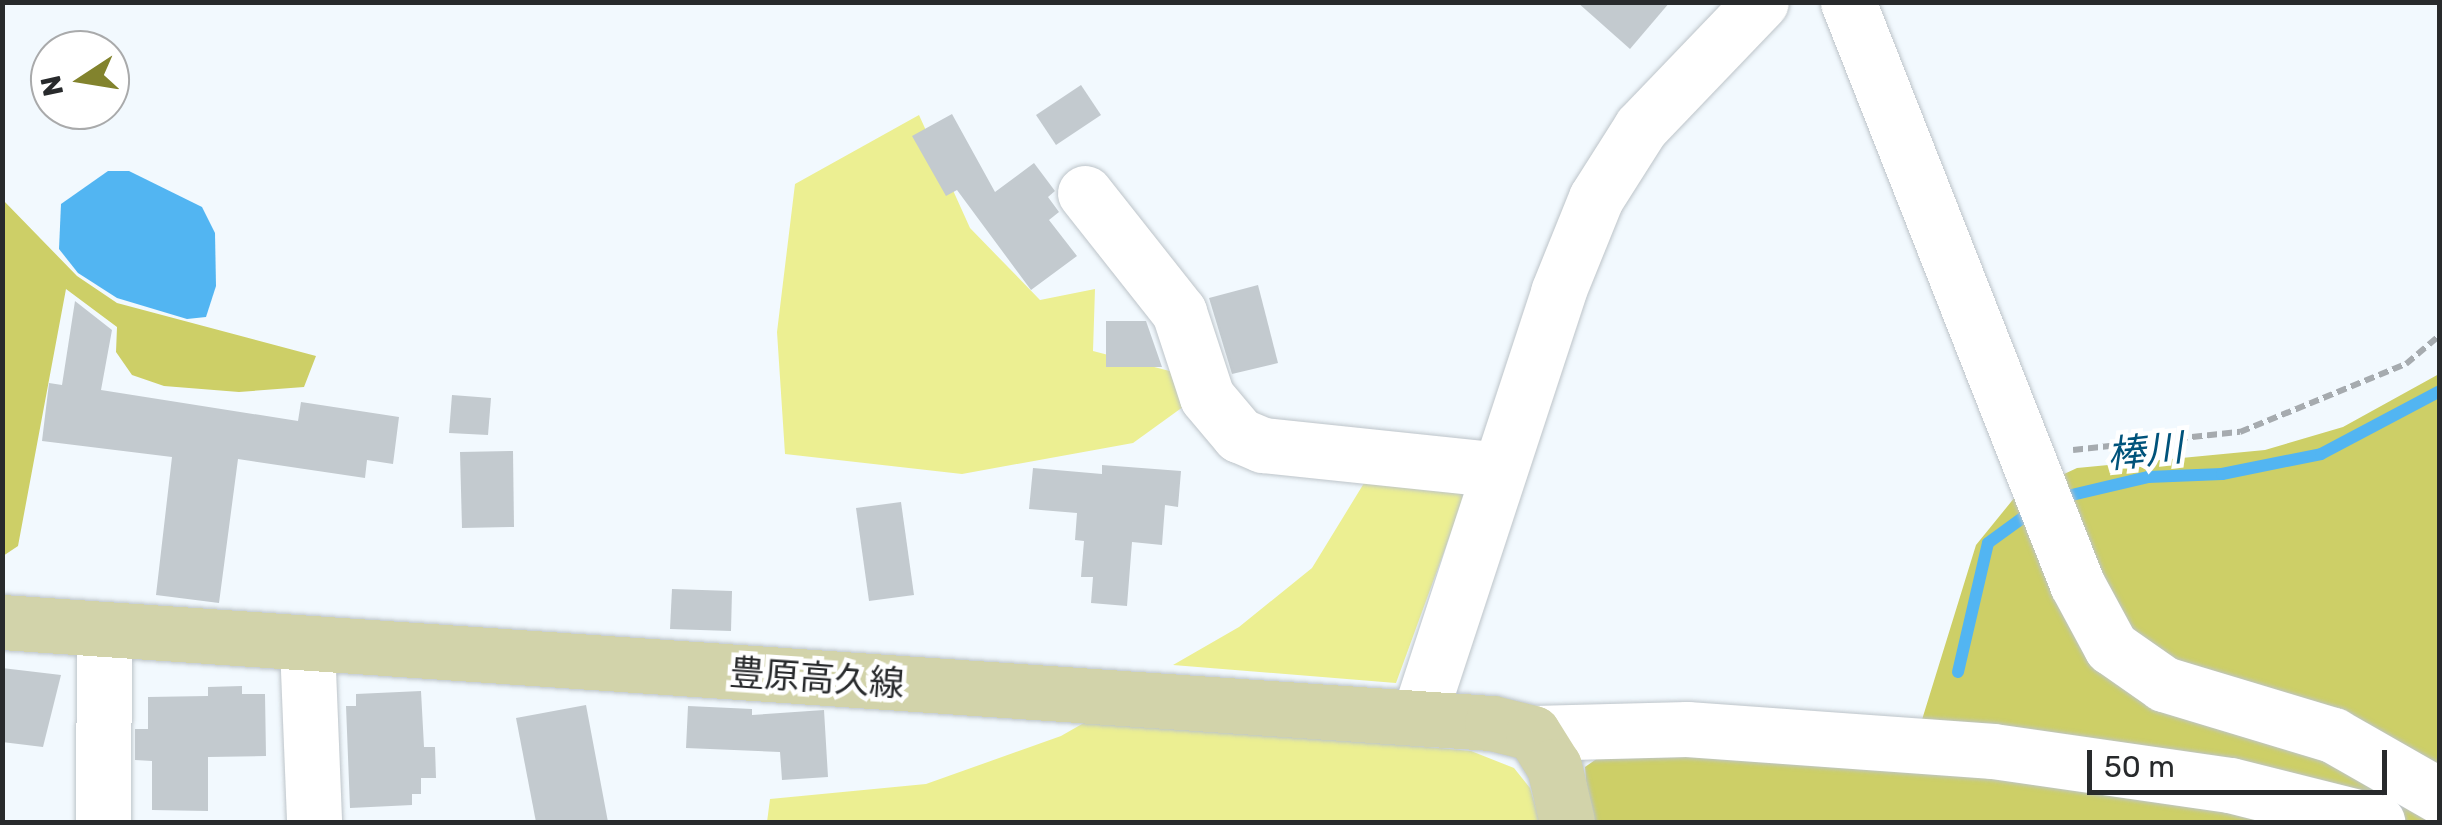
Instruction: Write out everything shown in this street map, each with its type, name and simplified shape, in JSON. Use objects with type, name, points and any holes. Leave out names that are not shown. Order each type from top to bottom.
[{"type":"main road","name":"豊原高久線","points":[[2,622],[1419,716],[1532,732]]},
{"type":"main road","points":[[1532,732],[1554,766],[1567,822]]},
{"type":"street","points":[[1419,716],[1498,470],[1596,198],[1641,127],[1761,2]]},
{"type":"street","points":[[1848,2],[2094,620],[2138,670],[2164,684],[2333,735],[2440,796]]},
{"type":"street","points":[[1085,192],[1170,299],[1207,398],[1239,435],[1263,445],[1498,470]]},
{"type":"street","points":[[103,822],[104,630]]},
{"type":"street","points":[[308,645],[314,822]]},
{"type":"street","points":[[1532,732],[1686,729],[1993,751],[2230,785],[2377,822]]},
{"type":"path","points":[[2027,456],[2240,432],[2406,364],[2440,336]]},
{"type":"green space","points":[[919,115],[970,228],[1040,300],[1095,289],[1093,351],[1181,374],[1187,404],[1133,443],[962,474],[785,454],[777,332],[795,184]]},
{"type":"green space","points":[[1369,475],[1471,478],[1396,683],[1173,665],[1239,627],[1312,568]]},
{"type":"green space","points":[[1096,716],[1471,751],[1514,768],[1530,788],[1540,822],[767,822],[770,799],[926,784],[1061,736]]},
{"type":"shaded area","points":[[3,200],[77,276],[117,303],[316,356],[304,387],[239,392],[164,386],[132,375],[116,352],[117,327],[66,289],[18,546],[3,556]]},
{"type":"shaded area","points":[[2439,374],[2439,822],[1589,822],[1585,767],[1618,744],[1908,765],[1976,545],[2015,497],[2077,468],[2265,450],[2343,427]]},
{"type":"water","points":[[108,171],[129,171],[202,207],[215,233],[216,286],[206,317],[187,319],[117,298],[78,273],[59,249],[61,204]]},
{"type":"building","points":[[1577,2],[1670,2],[1630,49]]},
{"type":"building","points":[[1081,85],[1101,115],[1056,145],[1036,115]]},
{"type":"building","points":[[952,114],[995,192],[1034,163],[1055,191],[1048,197],[1059,212],[1049,220],[1077,256],[1031,290],[957,190],[946,196],[912,136]]},
{"type":"building","points":[[1258,285],[1278,363],[1232,374],[1209,298]]},
{"type":"building","points":[[75,301],[112,330],[101,390],[298,421],[301,402],[399,417],[393,464],[367,460],[365,478],[238,459],[219,603],[156,595],[172,457],[42,441],[49,383],[62,385]]},
{"type":"building","points":[[1106,321],[1146,321],[1162,367],[1106,367]]},
{"type":"building","points":[[452,395],[491,398],[488,435],[449,433]]},
{"type":"building","points":[[513,451],[514,527],[462,528],[460,452]]},
{"type":"building","points":[[1102,465],[1181,471],[1178,507],[1165,505],[1162,545],[1132,542],[1127,606],[1091,603],[1093,577],[1081,577],[1084,541],[1075,540],[1077,513],[1029,509],[1033,468],[1102,474]]},
{"type":"building","points":[[901,502],[914,595],[869,601],[856,508]]},
{"type":"building","points":[[672,589],[732,591],[731,631],[670,629]]},
{"type":"building","points":[[2,668],[61,675],[43,747],[2,742]]},
{"type":"building","points":[[242,686],[242,694],[265,694],[266,756],[208,757],[208,811],[152,810],[152,761],[135,760],[135,729],[148,729],[148,697],[208,696],[208,687]]},
{"type":"building","points":[[421,691],[424,747],[435,747],[436,778],[421,778],[421,794],[412,794],[412,805],[350,808],[346,706],[356,706],[356,694]]},
{"type":"building","points":[[586,705],[608,822],[536,822],[516,718]]},
{"type":"building","points":[[688,706],[752,709],[752,715],[824,710],[828,777],[782,780],[780,752],[686,748]]},
{"type":"waterway","name":"棒川","points":[[2059,498],[2148,477],[2222,474],[2321,454],[2440,391]]},
{"type":"waterway","name":"棒川","points":[[1958,672],[1988,543],[2036,508]]}]
